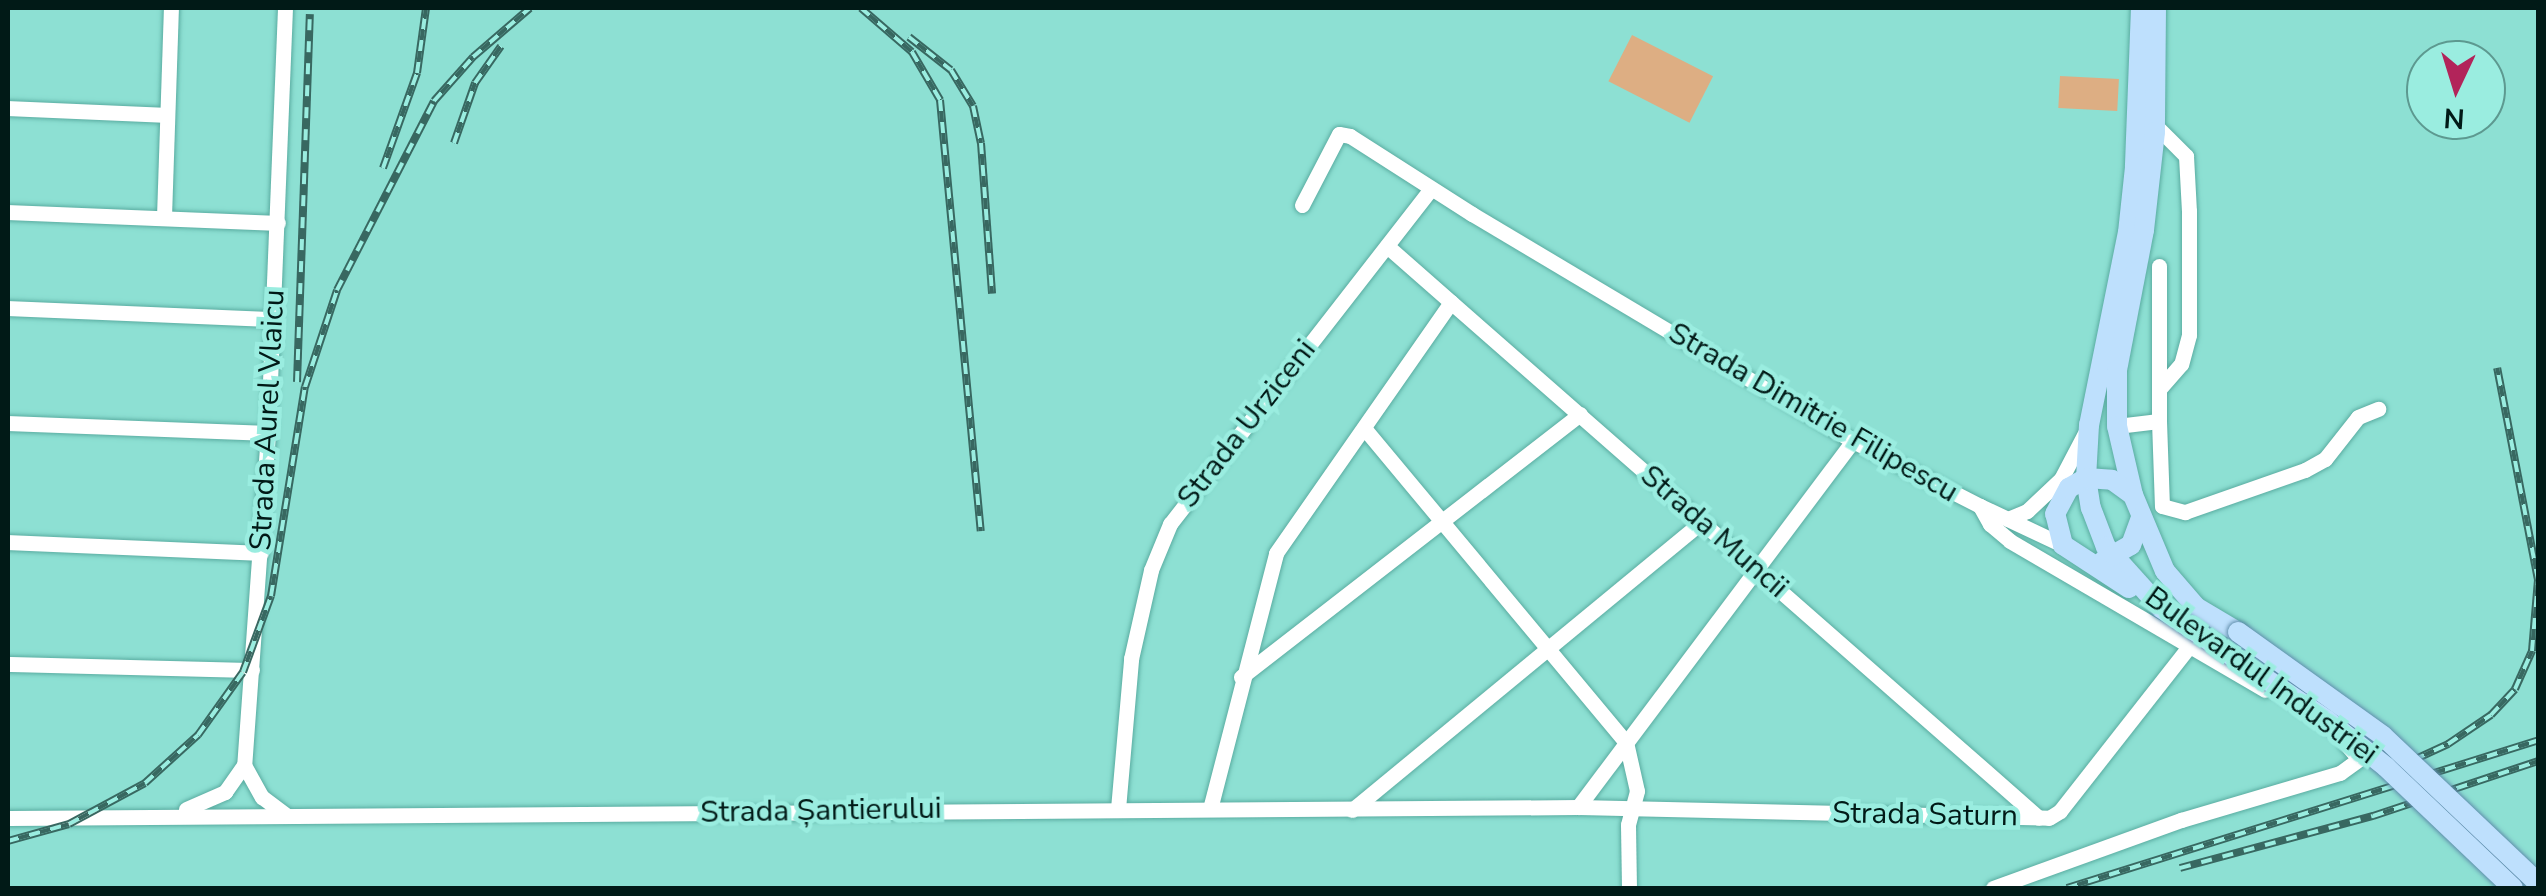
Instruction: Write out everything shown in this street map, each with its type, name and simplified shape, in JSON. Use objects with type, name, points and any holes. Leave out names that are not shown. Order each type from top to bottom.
[{"type":"main road","name":"Bulevardul Industriei","points":[[2141,8],[2141,103],[2128,232],[2078,483],[2114,559],[2161,608],[2327,720],[2386,768],[2512,888]]},
{"type":"main road","name":"Bulevardul Industriei","points":[[2156,8],[2156,126],[2144,230],[2117,370],[2117,426],[2133,495],[2158,559],[2182,593],[2383,736],[2538,883]]},
{"type":"main road","points":[[2133,495],[2112,480],[2078,483],[2055,514],[2063,545],[2161,608]]},
{"type":"main road","points":[[2087,560],[2114,559],[2132,544],[2141,517]]},
{"type":"street","points":[[164,217],[171,8]]},
{"type":"street","name":"Strada Aurel Vlaicu","points":[[244,765],[268,433],[285,8]]},
{"type":"street","points":[[8,108],[167,115]]},
{"type":"street","points":[[2156,126],[2186,156],[2190,335],[2181,364],[2160,388]]},
{"type":"street","name":"Strada Dimitrie Filipescu","points":[[1302,205],[1339,134],[1350,136],[1430,189],[1853,441],[1980,506],[1990,524],[2010,541],[2191,644],[2358,754],[2354,766],[2086,852],[1993,888]]},
{"type":"street","name":"Strada Urziceni","points":[[1118,809],[1130,659],[1152,570],[1170,524],[1430,189]]},
{"type":"street","points":[[8,212],[278,222]]},
{"type":"street","name":"Strada Muncii","points":[[1387,246],[2039,818]]},
{"type":"street","points":[[2159,266],[2162,506],[2186,512],[2315,464],[2325,459],[2358,417],[2378,410]]},
{"type":"street","points":[[1210,810],[1276,553],[1451,302]]},
{"type":"street","points":[[8,308],[274,318]]},
{"type":"street","points":[[1242,677],[1580,414]]},
{"type":"street","points":[[2117,426],[2159,421]]},
{"type":"street","points":[[8,423],[268,433]]},
{"type":"street","points":[[2039,501],[2066,472],[2088,425]]},
{"type":"street","points":[[1364,428],[1626,742],[1636,786],[1635,808],[1628,825],[1629,888]]},
{"type":"street","points":[[1578,807],[1853,441]]},
{"type":"street","points":[[2008,519],[2078,483]]},
{"type":"street","points":[[1980,506],[2063,545]]},
{"type":"street","points":[[1352,810],[1701,522]]},
{"type":"street","points":[[8,542],[261,553]]},
{"type":"street","name":"Strada Saturn","points":[[1635,808],[2039,818],[2060,811],[2191,644]]},
{"type":"street","points":[[8,664],[252,670]]},
{"type":"street","points":[[166,814],[218,798],[244,765],[262,796],[286,816]]},
{"type":"street","name":"Strada Șantierului","points":[[8,818],[166,814],[1635,808]]},
{"type":"shaded area","points":[[1632,35],[1713,76],[1689,123],[1608,81]]},
{"type":"shaded area","points":[[2060,76],[2119,79],[2117,111],[2058,108]]},
{"type":"railway","points":[[383,168],[417,73],[426,8]]},
{"type":"railway","points":[[8,841],[69,824],[145,783],[198,735],[243,672],[271,596],[305,387],[337,290],[434,101],[473,57],[530,8]]},
{"type":"railway","points":[[861,8],[912,52],[940,100],[981,531]]},
{"type":"railway","points":[[297,382],[310,14]]},
{"type":"railway","points":[[909,37],[951,70],[973,106],[981,143],[992,294]]},
{"type":"railway","points":[[454,143],[475,83],[501,46]]},
{"type":"railway","points":[[2394,769],[2448,744],[2491,715],[2515,689],[2532,651],[2538,580],[2497,368]]},
{"type":"railway","points":[[2067,888],[2538,740]]},
{"type":"railway","points":[[2180,868],[2373,816],[2538,761]]}]
